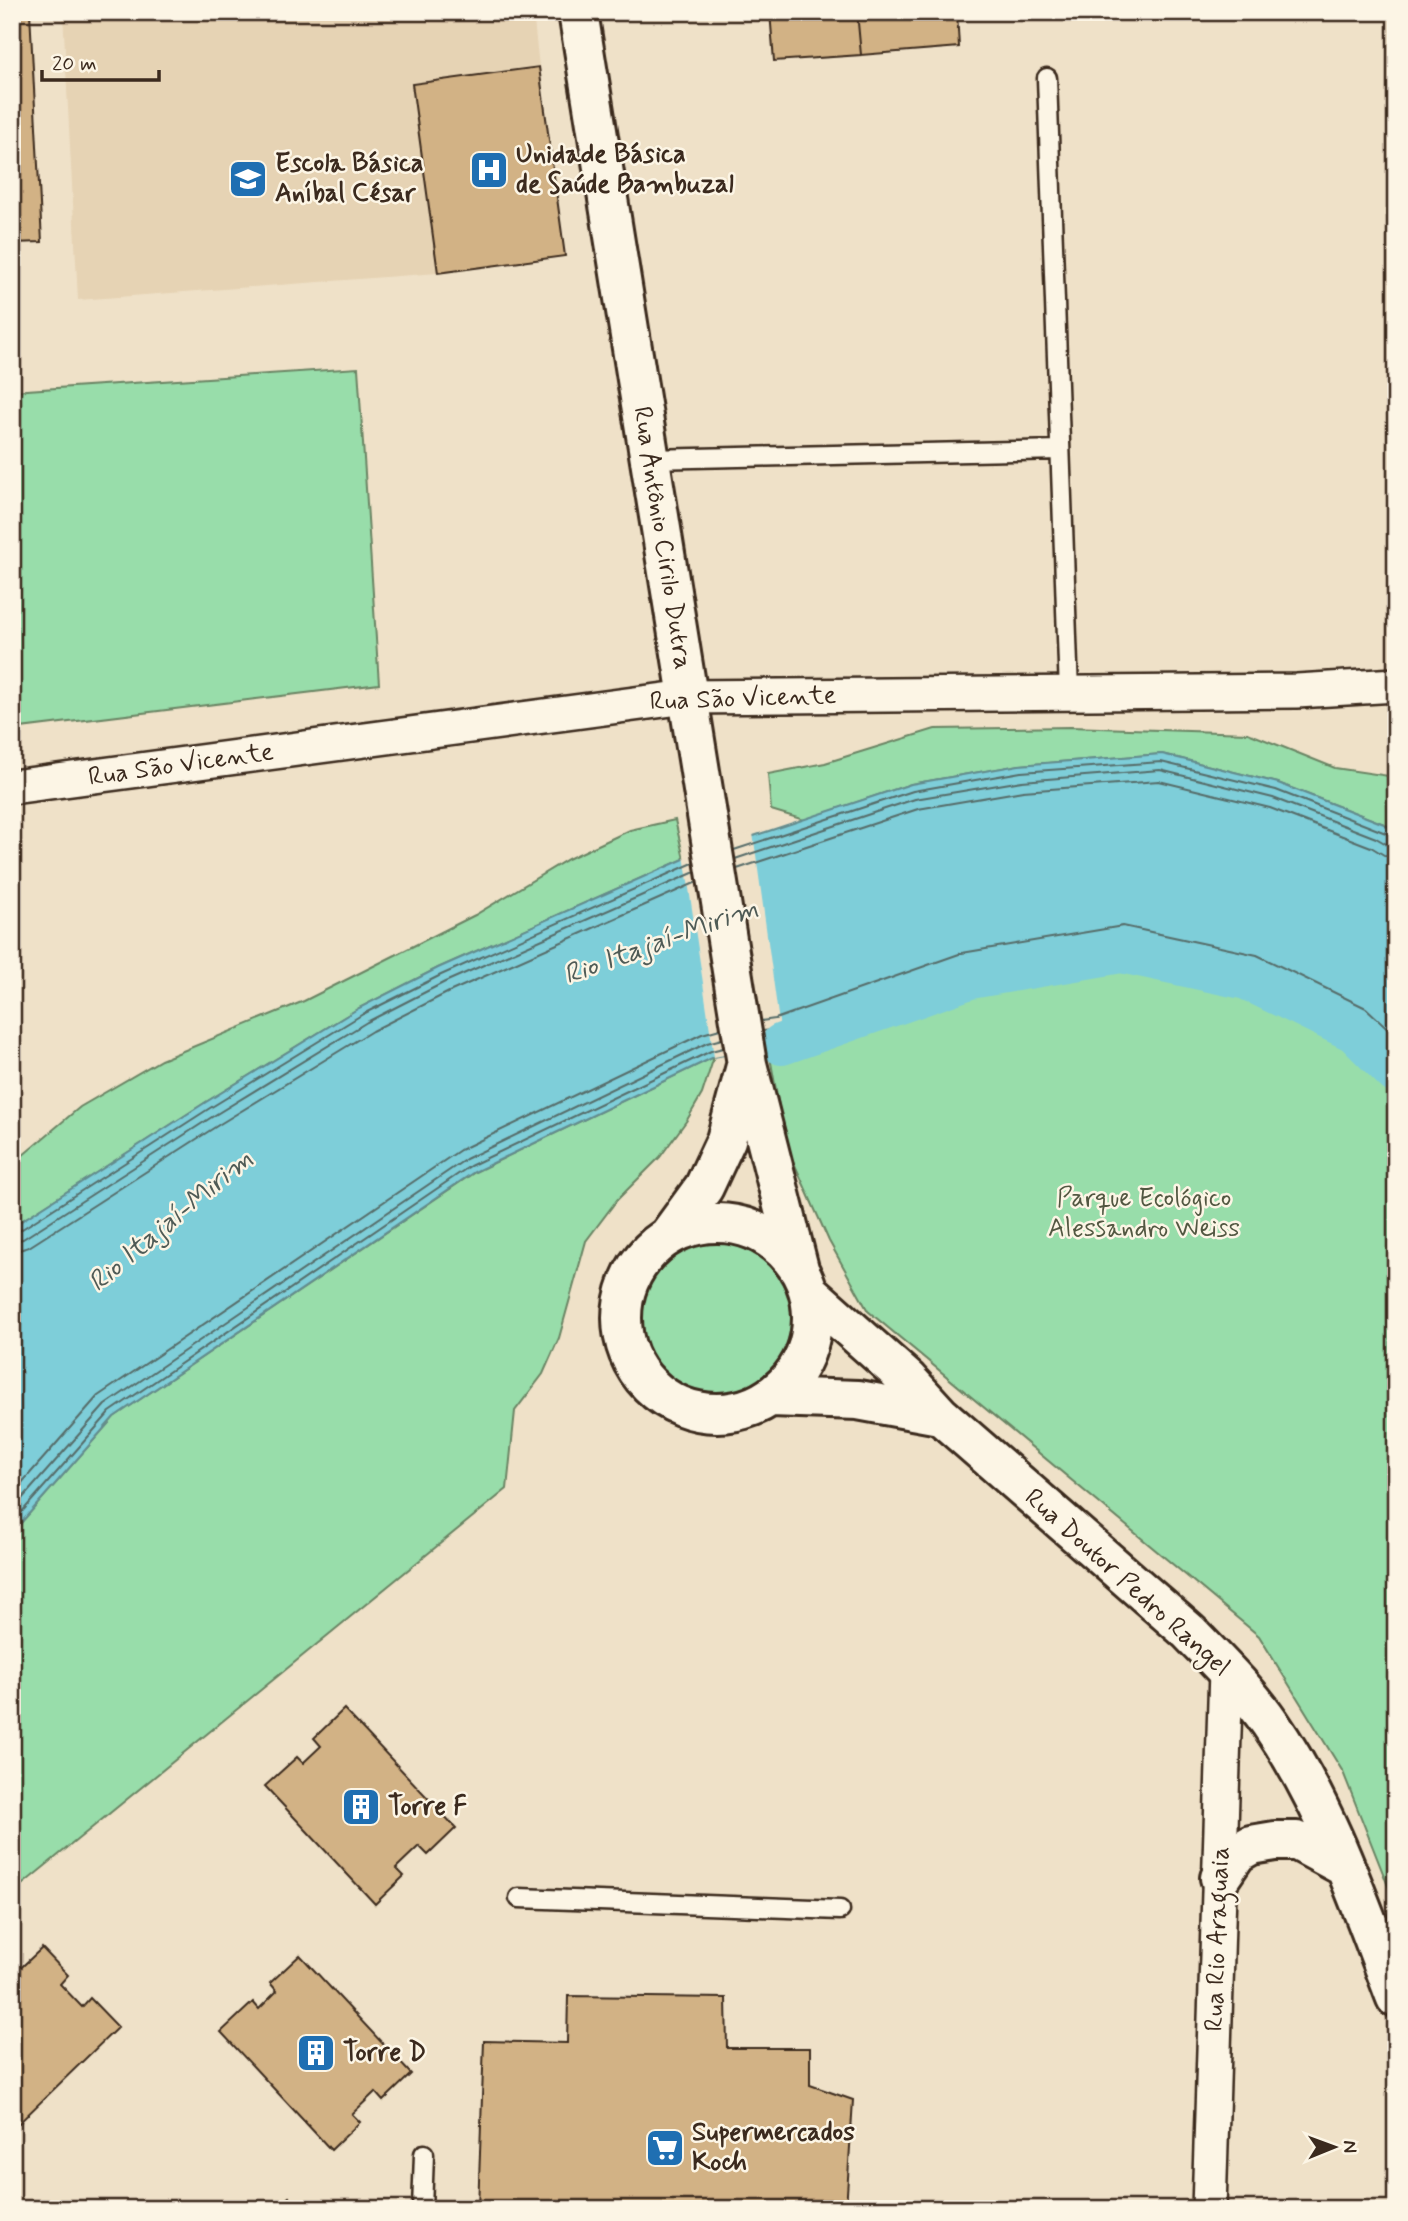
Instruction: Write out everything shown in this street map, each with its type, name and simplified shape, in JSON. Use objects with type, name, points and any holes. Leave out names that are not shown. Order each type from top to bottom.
[{"type":"main road","name":"Rua Antônio Cirilo Dutra","points":[[578,12],[746,1057],[805,1281]]},
{"type":"main road","name":"Rua Antônio Cirilo Dutra","points":[[669,1235],[705,1187],[726,1140],[746,1057]]},
{"type":"main road","points":[[726,1223],[755,1230],[780,1245],[805,1281],[812,1326],[806,1353],[792,1378],[771,1397],[746,1410],[717,1414],[689,1410],[663,1397],[642,1377],[626,1349],[621,1317],[627,1284],[644,1256],[669,1235],[696,1224],[726,1223]]},
{"type":"main road","name":"Rua Doutor Pedro Rangel","points":[[805,1281],[908,1380],[940,1415],[1189,1632],[1226,1670],[1269,1721],[1299,1769],[1325,1819],[1396,1998]]},
{"type":"main road","points":[[771,1397],[858,1400],[940,1415]]},
{"type":"main road","points":[[1220,1878],[1237,1853],[1251,1845],[1275,1841],[1297,1842],[1345,1867]]},
{"type":"street","name":"Rua São Vicente","points":[[12,788],[687,697],[1297,691],[1396,685]]},
{"type":"street","name":"Rua Rio Araguaia","points":[[1209,2209],[1226,1670]]},
{"type":"lane","points":[[1047,78],[1069,694]]},
{"type":"lane","points":[[649,458],[1060,450]]},
{"type":"lane","points":[[519,1898],[840,1910]]},
{"type":"lane","points":[[422,2209],[424,2154]]},
{"type":"shaded area","name":"Escola Básica Aníbal César","points":[[63,12],[533,12],[539,67],[413,84],[438,273],[78,300]]},
{"type":"green space","points":[[358,368],[379,684],[12,729],[12,391]]},
{"type":"green space","points":[[1070,727],[1248,733],[1335,768],[1396,777],[1396,832],[1384,824],[1278,783],[1162,754],[1020,765],[911,784],[804,820],[771,810],[768,774],[825,763],[935,729]]},
{"type":"green space","points":[[675,820],[684,859],[438,968],[359,1008],[206,1102],[12,1227],[12,1172],[16,1161],[80,1107],[161,1060],[304,1001],[475,915],[568,859],[630,830]]},
{"type":"green space","name":"Parque Ecológico Alessandro Weiss","points":[[1121,952],[1247,979],[1354,1031],[1396,1073],[1396,1906],[1343,1772],[1259,1636],[868,1311],[829,1241],[786,1145],[768,1046],[782,1044],[970,978]]},
{"type":"green space","points":[[714,1057],[702,1094],[687,1120],[660,1157],[617,1200],[586,1241],[559,1338],[543,1374],[515,1411],[507,1489],[12,1893],[12,1533],[114,1417],[475,1172]]},
{"type":"green space","points":[[715,1243],[744,1249],[769,1265],[785,1290],[791,1319],[785,1348],[769,1373],[744,1389],[715,1395],[686,1389],[661,1373],[645,1348],[639,1319],[645,1290],[661,1265],[686,1249]]},
{"type":"water","name":"Rio Itajaí-Mirim","points":[[1162,754],[1278,783],[1384,824],[1396,832],[1396,1073],[1354,1031],[1247,979],[1121,952],[970,978],[782,1044],[714,1057],[474,1172],[114,1417],[12,1533],[12,1227],[206,1102],[359,1008],[438,968],[684,859],[911,784],[1019,765]]},
{"type":"pier","points":[[753,833],[782,1044],[714,1057],[684,855]]},
{"type":"building","points":[[12,12],[30,12],[42,242],[12,243]]},
{"type":"building","points":[[770,12],[857,12],[861,55],[774,61]]},
{"type":"building","points":[[857,12],[957,12],[959,47],[861,55]]},
{"type":"building","name":"Unidade Básica de Saúde Bambuzal","points":[[539,67],[565,256],[438,273],[412,84]]},
{"type":"building","name":"Torre F","points":[[344,1709],[456,1828],[428,1855],[419,1846],[396,1868],[404,1876],[375,1904],[265,1786],[297,1757],[303,1763],[321,1746],[314,1738]]},
{"type":"building","points":[[42,1948],[68,1975],[60,1984],[82,2007],[90,1998],[118,2027],[12,2130],[12,1976]]},
{"type":"building","name":"Torre D","points":[[300,1955],[411,2074],[383,2101],[375,2092],[352,2114],[360,2122],[331,2150],[221,2032],[253,2002],[259,2009],[277,1991],[270,1983]]},
{"type":"building","name":"Supermercados Koch","points":[[568,1996],[726,1998],[727,2048],[810,2048],[810,2085],[853,2100],[846,2209],[478,2209],[484,2041],[567,2043]]},
{"type":"building","points":[[289,2197],[300,2209],[276,2209]]},
{"type":"waterway","points":[[782,1044],[970,978],[1121,952],[1247,979],[1354,1031],[1396,1073]]},
{"type":"place","name":"Unidade Básica de Saúde Bambuzal","points":[[489,170]]},
{"type":"place","name":"Escola Básica Aníbal César","points":[[248,179]]},
{"type":"place","name":"Torre F","points":[[361,1807]]},
{"type":"place","name":"Torre D","points":[[316,2053]]},
{"type":"place","name":"Supermercados Koch","points":[[665,2148]]}]
